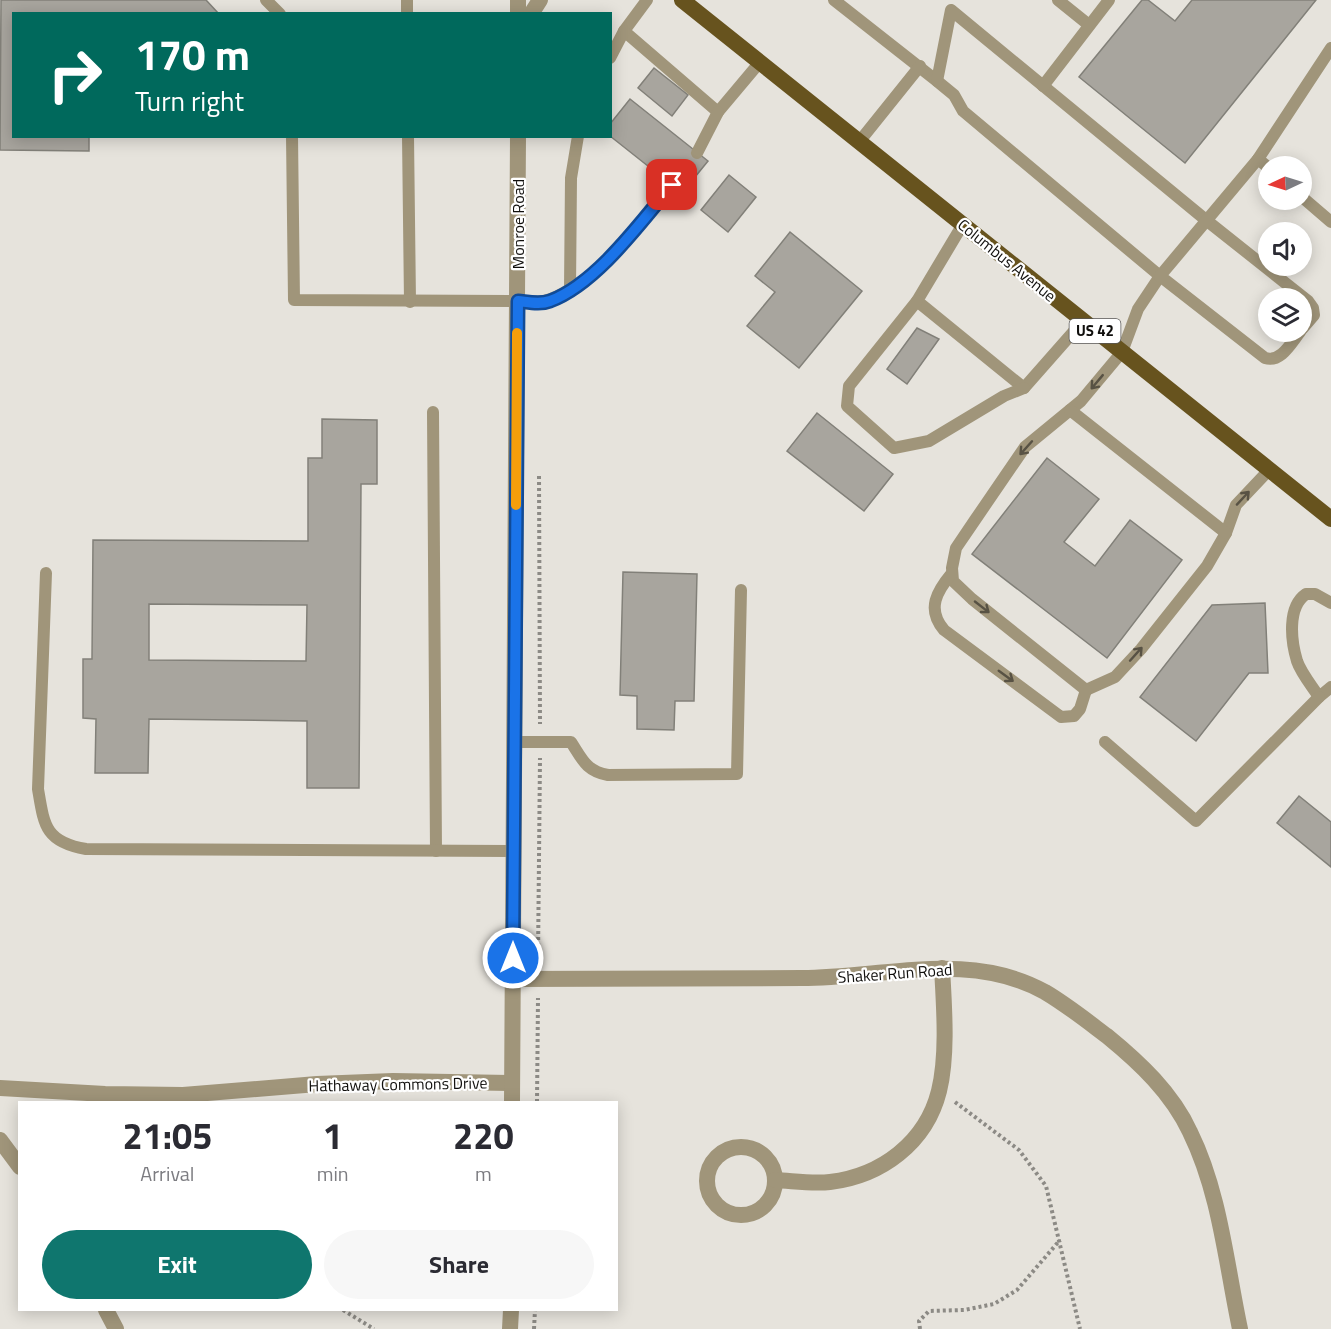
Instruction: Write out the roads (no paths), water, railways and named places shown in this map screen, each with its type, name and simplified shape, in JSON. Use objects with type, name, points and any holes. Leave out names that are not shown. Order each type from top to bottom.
[{"type":"main road","name":"Columbus Avenue","points":[[682,0],[1331,519]]},
{"type":"street","name":"Monroe Road","points":[[512,1101],[518,138]]},
{"type":"street","name":"Shaker Run Road","points":[[512,979],[820,978],[942,968],[972,970],[1008,977],[1043,991],[1075,1011],[1134,1058],[1160,1085],[1182,1116],[1205,1167],[1215,1204],[1240,1329]]},
{"type":"street","points":[[775,1180],[830,1182],[867,1173],[900,1154],[925,1125],[934,1108],[939,1090],[944,1014],[942,968]]},
{"type":"street","name":"Hathaway Commons Drive","points":[[0,1088],[99,1098],[183,1095],[317,1084],[393,1081],[512,1083]]},
{"type":"street","points":[[0,1140],[18,1164]]},
{"type":"street","points":[[741,1146],[754,1149],[765,1156],[773,1167],[775,1180],[773,1193],[766,1205],[755,1213],[742,1215],[729,1213],[717,1206],[710,1195],[707,1182],[709,1168],[717,1157],[728,1149],[741,1146]]},
{"type":"street","points":[[107,1311],[116,1329]]},
{"type":"street","points":[[510,1329],[511,1311]]},
{"type":"lane","points":[[266,0],[278,12]]},
{"type":"lane","points":[[612,54],[624,31],[647,0]]},
{"type":"lane","points":[[834,0],[920,66],[954,95],[963,111],[1160,276],[1264,358],[1271,360],[1278,358],[1291,342]]},
{"type":"lane","points":[[1058,0],[1089,25]]},
{"type":"lane","points":[[1043,86],[1109,0]]},
{"type":"lane","points":[[937,81],[951,10],[1292,288]]},
{"type":"lane","points":[[624,31],[718,112]]},
{"type":"lane","points":[[1260,156],[1331,48]]},
{"type":"lane","points":[[697,153],[718,112],[760,62]]},
{"type":"lane","points":[[859,142],[920,66]]},
{"type":"lane","points":[[292,138],[294,300],[539,303],[550,301],[588,279],[637,227],[672,185]]},
{"type":"lane","points":[[408,138],[410,302]]},
{"type":"lane","points":[[570,290],[571,178],[578,138]]},
{"type":"lane","points":[[1086,690],[972,599],[953,581],[956,548],[1025,447],[1081,401],[1122,352],[1137,309],[1160,276],[1258,159]]},
{"type":"lane","points":[[1312,206],[1331,222]]},
{"type":"lane","points":[[963,224],[917,301],[849,386],[848,406],[880,437],[894,448],[929,441],[1004,396],[1024,388],[1083,321]]},
{"type":"lane","points":[[917,301],[1024,388]]},
{"type":"lane","points":[[1070,410],[1226,533]]},
{"type":"lane","points":[[433,412],[436,851]]},
{"type":"lane","points":[[952,573],[939,589],[935,603],[936,621],[944,630],[1061,717],[1074,716],[1080,709],[1086,690],[1114,678],[1141,649],[1207,566],[1226,533],[1236,505],[1269,470]]},
{"type":"lane","points":[[46,573],[39,789],[43,820],[53,836],[68,846],[86,849],[513,851]]},
{"type":"lane","points":[[514,742],[571,742],[586,765],[594,772],[608,775],[737,774],[741,590]]},
{"type":"lane","points":[[1319,697],[1297,662],[1293,613],[1300,598],[1306,594],[1315,594],[1330,600]]},
{"type":"lane","points":[[1105,742],[1196,821],[1331,687]]}]
